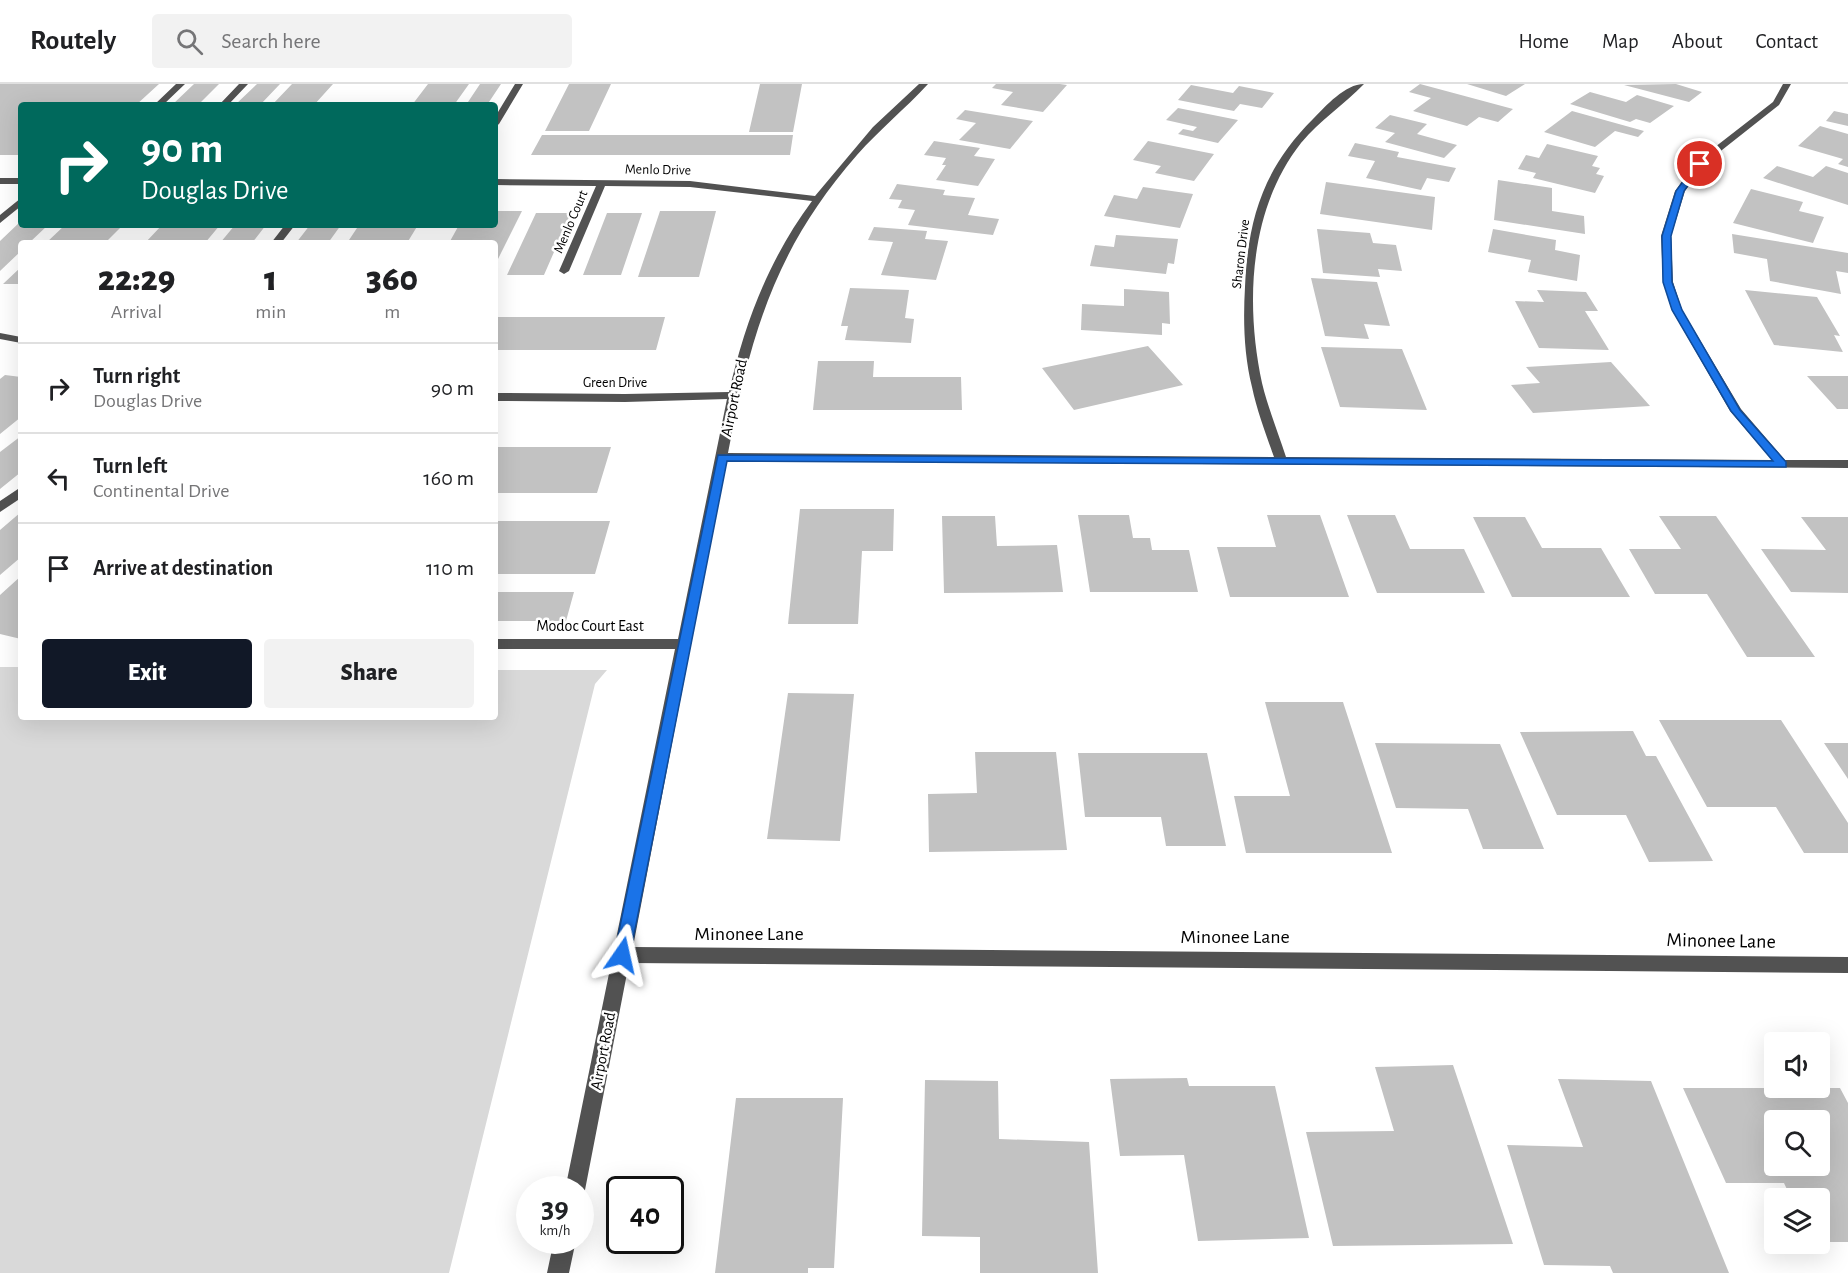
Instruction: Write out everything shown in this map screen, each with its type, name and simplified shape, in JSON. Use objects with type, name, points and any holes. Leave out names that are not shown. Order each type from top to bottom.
[{"type":"street","points":[[161,102],[181,84]]},
{"type":"street","points":[[225,102],[244,84]]},
{"type":"street","points":[[498,119],[519,84]]},
{"type":"street","name":"Airport Road","points":[[578,1176],[734,395],[748,337],[762,298],[782,258],[819,199],[869,135],[924,84]]},
{"type":"street","name":"Sharon Drive","points":[[1281,460],[1257,385],[1250,343],[1251,255],[1258,218],[1284,161],[1299,139],[1321,116],[1360,84]]},
{"type":"street","points":[[1782,464],[1736,411],[1677,310],[1668,282],[1666,236],[1680,191],[1700,164],[1776,102],[1787,84]]},
{"type":"street","points":[[0,182],[18,182]]},
{"type":"street","name":"Menlo Drive","points":[[498,183],[690,184],[819,199]]},
{"type":"street","name":"Menlo Court","points":[[564,271],[602,183]]},
{"type":"street","points":[[0,220],[18,204]]},
{"type":"street","points":[[278,240],[288,228]]},
{"type":"street","points":[[0,336],[18,339]]},
{"type":"street","name":"Green Drive","points":[[498,398],[734,395]]},
{"type":"street","points":[[722,457],[1848,464]]},
{"type":"street","points":[[0,508],[18,493]]},
{"type":"street","name":"Modoc Court East","points":[[498,644],[684,644]]},
{"type":"street","name":"Minonee Lane","points":[[622,955],[1848,965]]},
{"type":"street","points":[[558,1273],[562,1254]]},
{"type":"shaded area","points":[[0,667],[18,667],[18,720],[498,720],[498,670],[607,670],[595,684],[449,1273],[0,1273]]},
{"type":"building","points":[[0,84],[159,84],[139,102],[18,102],[18,155],[0,155]]},
{"type":"building","points":[[194,84],[219,84],[201,102],[175,102]]},
{"type":"building","points":[[257,84],[280,84],[263,102],[238,102]]},
{"type":"building","points":[[292,84],[333,84],[317,102],[275,102]]},
{"type":"building","points":[[428,84],[469,84],[456,102],[414,102]]},
{"type":"building","points":[[480,84],[501,84],[489,102],[468,102]]},
{"type":"building","points":[[569,84],[611,84],[589,131],[545,131]]},
{"type":"building","points":[[760,84],[802,84],[793,132],[749,132]]},
{"type":"building","points":[[996,84],[1067,85],[1043,112],[1001,105],[1013,92],[992,88]]},
{"type":"building","points":[[1420,84],[1513,109],[1498,122],[1479,117],[1467,126],[1413,111],[1431,98],[1409,92]]},
{"type":"building","points":[[1467,84],[1525,84],[1506,96]]},
{"type":"building","points":[[1676,84],[1702,92],[1689,102],[1624,85]]},
{"type":"building","points":[[1191,85],[1233,93],[1239,86],[1274,93],[1262,108],[1240,104],[1234,111],[1178,100]]},
{"type":"building","points":[[1590,92],[1626,102],[1637,95],[1674,106],[1650,123],[1636,119],[1630,122],[1570,104]]},
{"type":"building","points":[[1178,108],[1238,120],[1218,143],[1178,134],[1183,129],[1193,131],[1197,127],[1166,120]]},
{"type":"building","points":[[965,110],[1033,121],[1010,149],[959,140],[976,123],[956,119]]},
{"type":"building","points":[[1572,111],[1644,131],[1638,137],[1615,131],[1595,147],[1544,132]]},
{"type":"building","points":[[1834,111],[1848,114],[1848,126],[1826,121]]},
{"type":"building","points":[[1390,115],[1427,124],[1417,134],[1457,145],[1444,158],[1385,142],[1395,133],[1375,128]]},
{"type":"building","points":[[1820,126],[1848,134],[1848,167],[1838,164],[1843,159],[1798,146]]},
{"type":"building","points":[[542,135],[793,135],[790,155],[531,155]]},
{"type":"building","points":[[934,141],[980,148],[974,156],[995,159],[978,186],[936,180],[946,165],[942,165],[946,158],[924,155]]},
{"type":"building","points":[[1148,141],[1214,154],[1194,181],[1155,173],[1161,166],[1133,160]]},
{"type":"building","points":[[1355,143],[1399,152],[1397,157],[1456,168],[1449,182],[1427,178],[1421,190],[1366,178],[1375,161],[1348,156]]},
{"type":"building","points":[[1547,144],[1598,156],[1592,166],[1600,168],[1596,174],[1604,176],[1595,193],[1533,178],[1536,173],[1518,169],[1526,155],[1539,158]]},
{"type":"building","points":[[1777,166],[1813,177],[1826,166],[1848,173],[1848,205],[1763,178]]},
{"type":"building","points":[[1498,180],[1552,188],[1552,211],[1584,216],[1585,234],[1494,220]]},
{"type":"building","points":[[1326,182],[1435,197],[1432,230],[1320,214]]},
{"type":"building","points":[[897,184],[945,190],[943,195],[975,198],[968,215],[999,219],[993,235],[908,225],[915,210],[898,208],[902,200],[889,199]]},
{"type":"building","points":[[1143,187],[1193,194],[1180,228],[1104,216],[1114,195],[1137,199]]},
{"type":"building","points":[[1751,189],[1803,202],[1799,211],[1824,217],[1813,243],[1733,223]]},
{"type":"building","points":[[498,211],[522,211],[498,259],[498,240],[451,240],[457,228],[498,228]]},
{"type":"building","points":[[660,211],[716,211],[699,277],[638,277]]},
{"type":"building","points":[[536,213],[571,213],[544,275],[507,275]]},
{"type":"building","points":[[607,213],[642,213],[621,275],[583,275]]},
{"type":"building","points":[[18,224],[18,228],[45,228],[32,240],[18,240],[18,254],[0,271],[0,241]]},
{"type":"building","points":[[874,227],[927,231],[925,239],[948,241],[936,280],[881,275],[893,242],[868,240]]},
{"type":"building","points":[[62,228],[120,228],[108,240],[49,240]]},
{"type":"building","points":[[159,228],[218,228],[208,240],[148,240]]},
{"type":"building","points":[[232,228],[264,228],[254,240],[222,240]]},
{"type":"building","points":[[308,228],[339,228],[330,240],[298,240]]},
{"type":"building","points":[[357,228],[416,228],[409,240],[349,240]]},
{"type":"building","points":[[1317,229],[1370,233],[1373,243],[1396,245],[1402,271],[1378,269],[1380,277],[1323,273]]},
{"type":"building","points":[[1493,229],[1556,240],[1555,250],[1580,255],[1577,281],[1528,272],[1531,260],[1488,252]]},
{"type":"building","points":[[1732,234],[1848,253],[1848,273],[1836,271],[1841,294],[1770,281],[1767,259],[1734,253]]},
{"type":"building","points":[[1116,235],[1178,239],[1174,264],[1168,263],[1166,274],[1090,266],[1095,245],[1114,247]]},
{"type":"building","points":[[18,270],[18,284],[3,284]]},
{"type":"building","points":[[1311,278],[1377,282],[1390,326],[1364,324],[1369,339],[1325,336]]},
{"type":"building","points":[[850,288],[909,290],[905,318],[914,319],[911,343],[845,340],[848,326],[841,326]]},
{"type":"building","points":[[1124,289],[1169,292],[1170,324],[1162,323],[1162,335],[1081,330],[1082,304],[1124,306]]},
{"type":"building","points":[[1537,290],[1586,292],[1598,311],[1585,311],[1609,350],[1539,348],[1515,301],[1544,302]]},
{"type":"building","points":[[1745,290],[1817,297],[1840,336],[1834,335],[1843,352],[1774,345]]},
{"type":"building","points":[[498,317],[665,317],[656,350],[498,350]]},
{"type":"building","points":[[1148,346],[1183,385],[1074,410],[1042,368]]},
{"type":"building","points":[[1321,347],[1402,349],[1427,410],[1340,407]]},
{"type":"building","points":[[818,361],[874,361],[873,377],[961,377],[962,410],[813,410]]},
{"type":"building","points":[[1611,362],[1650,406],[1533,413],[1511,385],[1540,383],[1526,367]]},
{"type":"building","points":[[5,375],[18,377],[18,419],[0,434],[0,379]]},
{"type":"building","points":[[1807,376],[1848,376],[1848,409],[1837,409]]},
{"type":"building","points":[[18,438],[18,474],[0,489],[0,452]]},
{"type":"building","points":[[498,447],[611,447],[597,493],[498,493]]},
{"type":"building","points":[[800,509],[894,509],[893,551],[862,551],[858,624],[788,624]]},
{"type":"building","points":[[18,515],[18,560],[0,575],[0,530]]},
{"type":"building","points":[[1078,515],[1129,515],[1133,538],[1150,538],[1152,550],[1189,550],[1198,592],[1090,592]]},
{"type":"building","points":[[1267,515],[1320,515],[1349,597],[1230,597],[1217,547],[1276,547]]},
{"type":"building","points":[[1347,515],[1395,515],[1410,549],[1464,549],[1485,593],[1377,593]]},
{"type":"building","points":[[942,516],[995,516],[997,546],[1057,545],[1063,592],[944,593]]},
{"type":"building","points":[[1659,516],[1716,516],[1815,657],[1747,657],[1707,594],[1655,594],[1629,549],[1681,549]]},
{"type":"building","points":[[1473,517],[1525,517],[1542,548],[1601,548],[1630,597],[1512,597]]},
{"type":"building","points":[[1801,517],[1848,517],[1848,593],[1791,592],[1761,549],[1826,550]]},
{"type":"building","points":[[498,521],[610,521],[595,574],[498,574]]},
{"type":"building","points":[[18,579],[18,638],[0,634],[0,595]]},
{"type":"building","points":[[498,592],[574,592],[566,621],[498,621]]},
{"type":"building","points":[[788,693],[854,694],[840,841],[767,839]]},
{"type":"building","points":[[1265,702],[1343,702],[1392,853],[1246,853],[1234,796],[1290,796]]},
{"type":"building","points":[[1659,720],[1781,720],[1848,823],[1848,853],[1804,853],[1776,807],[1707,807]]},
{"type":"building","points":[[1633,731],[1646,756],[1656,756],[1713,861],[1649,862],[1626,815],[1557,815],[1520,732]]},
{"type":"building","points":[[1375,743],[1500,744],[1544,849],[1483,849],[1468,809],[1396,808]]},
{"type":"building","points":[[1824,743],[1848,743],[1848,779]]},
{"type":"building","points":[[975,752],[1056,752],[1067,850],[929,852],[928,794],[977,793]]},
{"type":"building","points":[[1078,753],[1207,753],[1226,846],[1166,846],[1161,817],[1085,817]]},
{"type":"building","points":[[1453,1065],[1513,1244],[1333,1246],[1306,1132],[1394,1131],[1375,1067]]},
{"type":"building","points":[[1187,1078],[1189,1086],[1275,1086],[1309,1238],[1198,1241],[1184,1155],[1120,1156],[1110,1079]]},
{"type":"building","points":[[1558,1079],[1651,1081],[1729,1273],[1613,1273],[1610,1266],[1544,1265],[1507,1145],[1583,1147]]},
{"type":"building","points":[[925,1080],[998,1081],[999,1139],[1089,1142],[1098,1273],[980,1273],[980,1237],[922,1236]]},
{"type":"building","points":[[1683,1088],[1764,1088],[1764,1098],[1830,1098],[1830,1088],[1840,1088],[1848,1103],[1848,1242],[1830,1242],[1830,1188],[1786,1188],[1784,1183],[1726,1183]]},
{"type":"building","points":[[736,1098],[843,1098],[834,1268],[808,1268],[808,1273],[715,1273]]},
{"type":"route","points":[[622,955],[722,457],[1782,464],[1736,411],[1677,310],[1668,282],[1666,236],[1680,191],[1700,164]]}]
